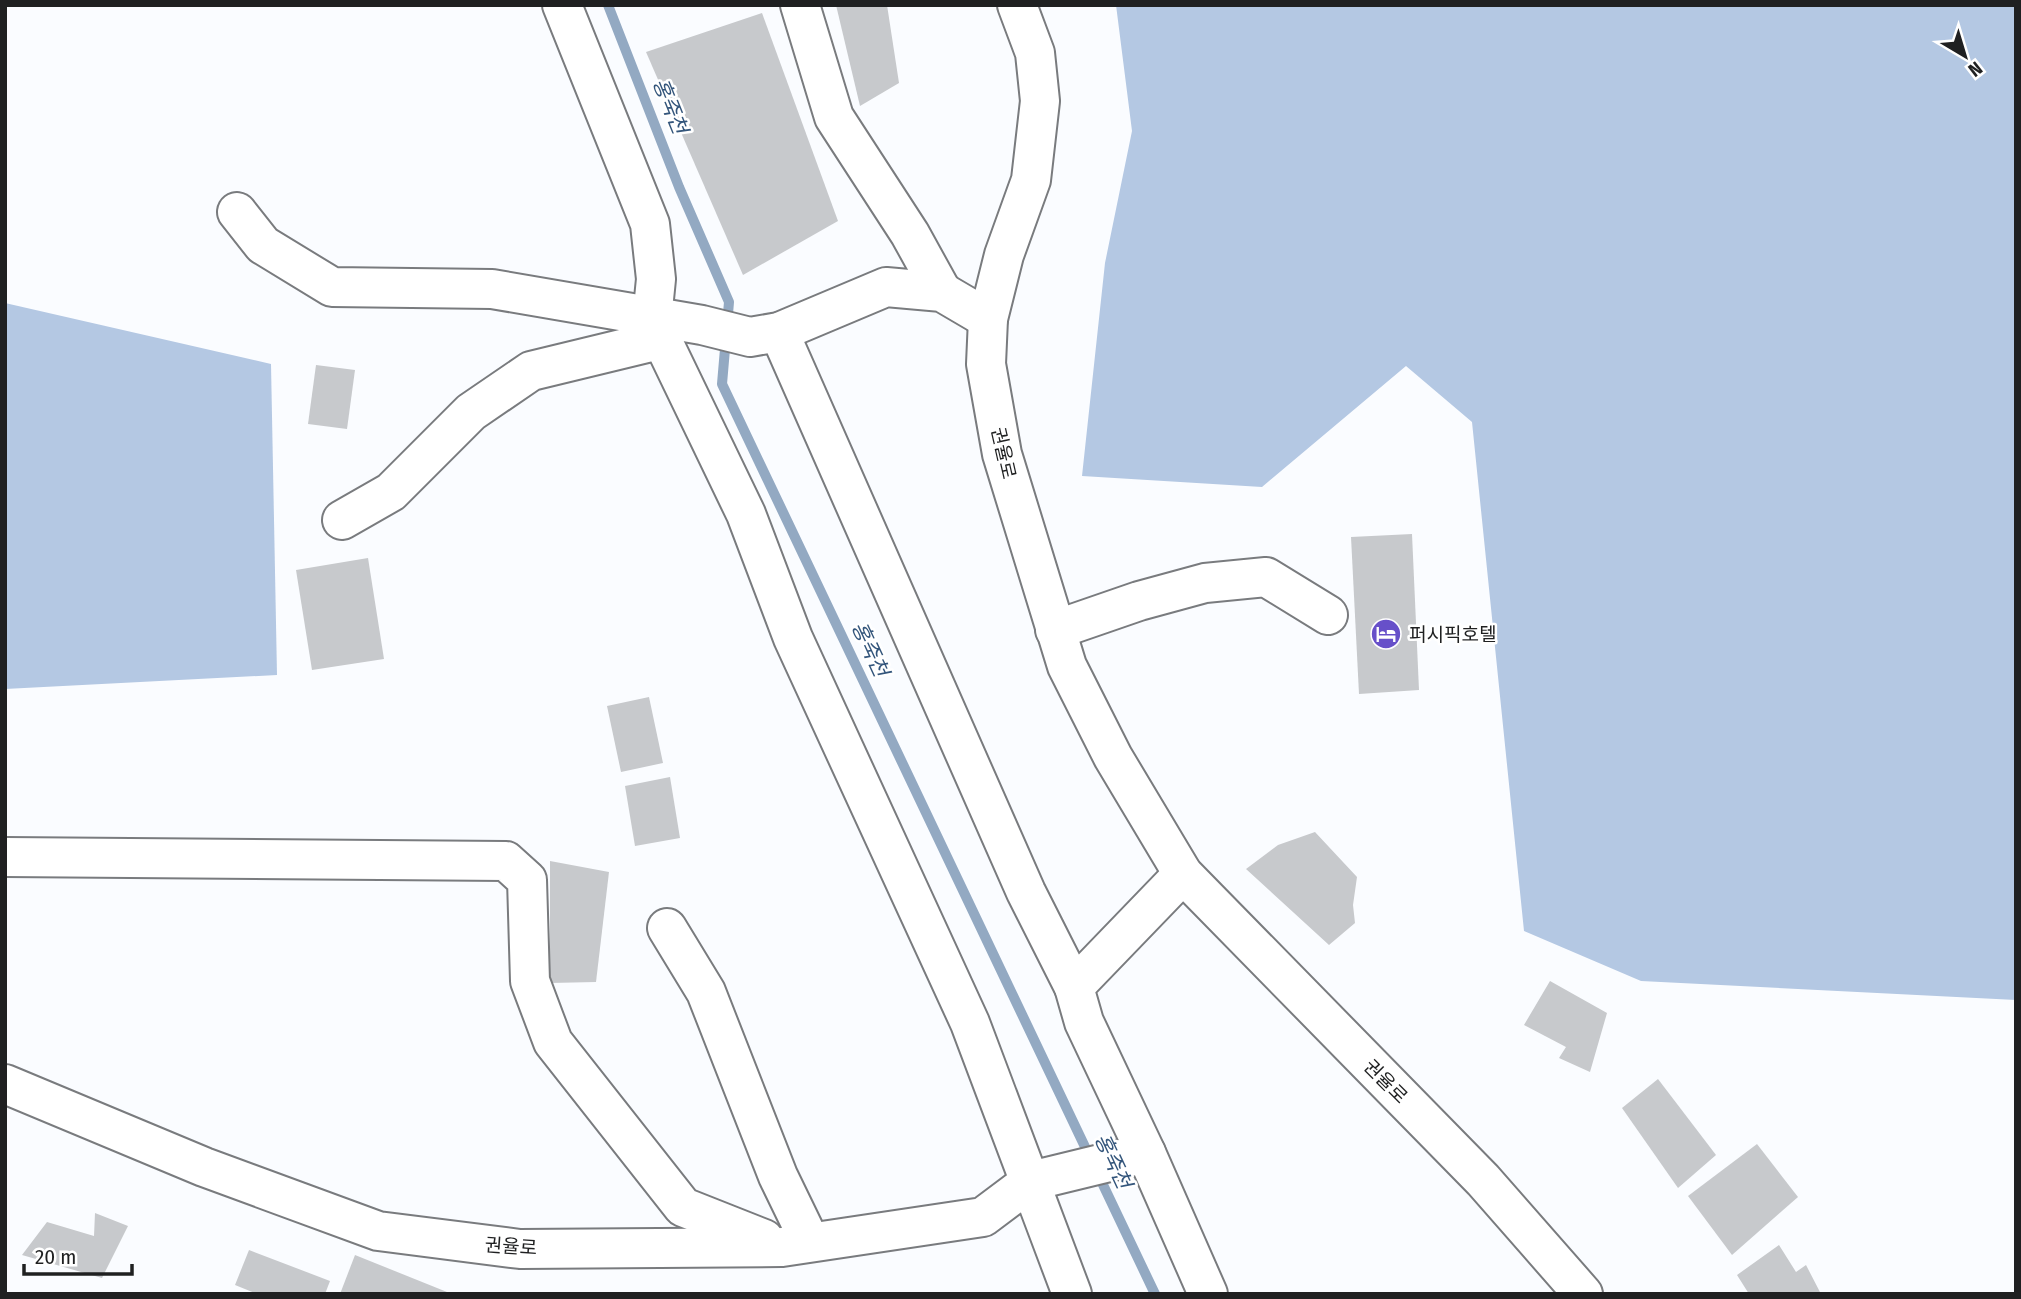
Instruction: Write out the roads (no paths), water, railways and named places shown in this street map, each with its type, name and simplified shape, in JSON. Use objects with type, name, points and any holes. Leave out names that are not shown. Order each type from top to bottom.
[{"type":"street","points":[[562,5],[650,224],[658,329],[673,368],[746,514],[793,638],[970,1023],[1072,1294]]},
{"type":"street","points":[[800,5],[834,117],[910,234],[942,292]]},
{"type":"street","name":"권율로","points":[[1017,5],[1035,53],[1041,101],[1031,180],[1004,255],[988,319],[986,364],[1002,454],[1067,666],[1113,757],[1183,874],[1483,1180],[1583,1294]]},
{"type":"street","points":[[237,212],[263,245],[332,287],[492,289],[658,329]]},
{"type":"street","points":[[342,520],[391,492],[471,412],[531,371],[658,329],[702,325],[765,334],[886,287],[942,292],[988,319]]},
{"type":"street","points":[[765,334],[1026,892],[1074,987],[1084,1021],[1208,1294]]},
{"type":"street","points":[[1055,630],[1139,601],[1205,583],[1266,577],[1328,615]]},
{"type":"street","points":[[5,857],[506,862],[527,880],[530,981],[553,1042],[684,1207],[796,1244]]},
{"type":"street","points":[[1074,987],[1183,874]]},
{"type":"street","points":[[667,928],[706,992],[778,1176],[796,1244]]},
{"type":"street","name":"권율로","points":[[5,1084],[204,1167],[378,1231],[520,1249],[796,1244],[983,1217],[1031,1181]]},
{"type":"street","points":[[1031,1181],[1146,1153]]},
{"type":"waterway","name":"홍죽천","points":[[608,5],[679,187],[729,302],[722,384],[1155,1294]]},
{"type":"place","name":"퍼시픽호텔","points":[[1386,634]]}]
